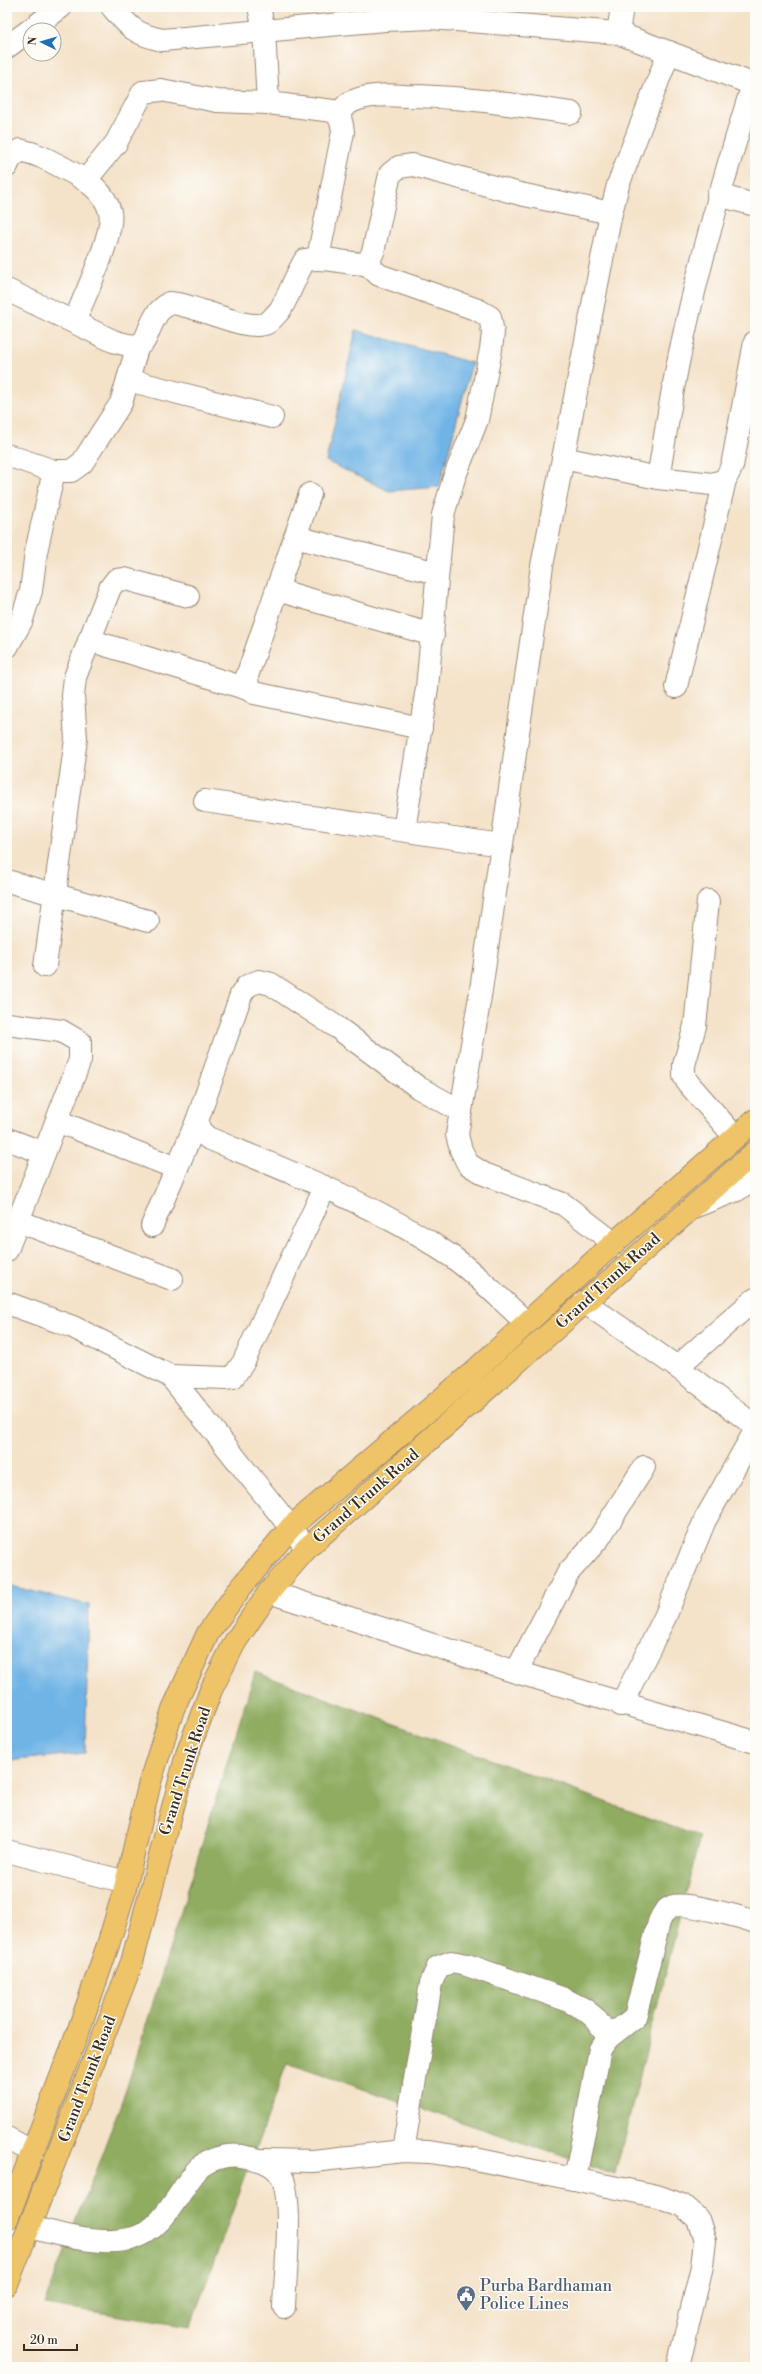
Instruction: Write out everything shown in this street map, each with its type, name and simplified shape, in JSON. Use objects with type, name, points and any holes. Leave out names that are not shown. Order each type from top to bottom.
[{"type":"highway","name":"Grand Trunk Road","points":[[7,2220],[106,1952],[126,1882],[150,1782],[169,1724],[208,1633],[241,1587],[291,1528],[470,1375],[614,1242],[755,1120]]},
{"type":"highway","name":"Grand Trunk Road","points":[[7,2284],[132,1962],[187,1754],[211,1690],[235,1642],[269,1592],[307,1548],[755,1152]]},
{"type":"street","points":[[7,47],[61,7]]},
{"type":"street","points":[[112,7],[128,25],[141,35],[162,40],[428,13],[618,33],[754,85],[718,195],[681,346],[658,478]]},
{"type":"street","points":[[259,7],[264,30],[268,103]]},
{"type":"street","points":[[618,33],[622,7]]},
{"type":"street","points":[[614,1242],[563,1204],[484,1174],[468,1164],[460,1150],[457,1135],[481,990],[542,566],[563,458],[611,213],[618,185],[669,52]]},
{"type":"street","points":[[86,180],[116,144],[143,92],[161,90],[217,101],[268,103],[333,111],[342,121],[343,132],[318,258]]},
{"type":"street","points":[[338,115],[350,102],[364,97],[387,95],[436,96],[496,102],[571,113]]},
{"type":"street","points":[[7,166],[10,159],[20,150],[35,153],[86,180],[103,196],[110,213],[109,233],[74,322]]},
{"type":"street","points":[[367,264],[373,252],[390,174],[399,167],[413,165],[520,194],[611,213]]},
{"type":"street","points":[[718,195],[755,205]]},
{"type":"street","points":[[7,455],[54,472],[71,471],[82,463],[121,403],[138,346],[146,340],[157,313],[168,303],[180,303],[222,318],[256,325],[267,323],[280,310],[296,274],[305,260],[318,258],[353,264],[367,264],[379,275],[478,310],[490,317],[493,338],[478,413],[446,503],[437,573],[433,635],[421,728],[404,830]]},
{"type":"street","points":[[7,290],[113,341],[128,346],[138,346]]},
{"type":"street","points":[[676,687],[725,480],[732,466],[755,342]]},
{"type":"street","points":[[128,380],[272,417]]},
{"type":"street","points":[[563,458],[658,478],[712,484],[725,480]]},
{"type":"street","points":[[7,647],[14,618],[31,591],[37,544],[54,472]]},
{"type":"street","points":[[248,689],[247,676],[310,494]]},
{"type":"street","points":[[295,537],[437,573]]},
{"type":"street","points":[[45,966],[76,739],[72,696],[75,677],[89,640],[110,588],[116,580],[124,579],[188,596]]},
{"type":"street","points":[[277,590],[433,635]]},
{"type":"street","points":[[89,640],[248,689],[254,693],[421,728]]},
{"type":"street","points":[[205,801],[501,845]]},
{"type":"street","points":[[7,881],[148,921]]},
{"type":"street","points":[[708,901],[695,1026],[686,1054],[684,1076],[688,1084],[735,1137]]},
{"type":"street","points":[[152,1226],[197,1121],[242,995],[247,986],[259,981],[271,984],[338,1028],[420,1088],[461,1111]]},
{"type":"street","points":[[7,1024],[61,1031],[80,1042],[80,1060],[7,1250]]},
{"type":"street","points":[[57,1121],[176,1168]]},
{"type":"street","points":[[197,1121],[200,1131],[208,1138],[359,1201],[453,1257],[527,1323]]},
{"type":"street","points":[[7,1139],[44,1153]]},
{"type":"street","points":[[691,1208],[737,1190],[755,1177]]},
{"type":"street","points":[[170,1376],[227,1378],[236,1374],[244,1363],[325,1187]]},
{"type":"street","points":[[18,1221],[172,1279]]},
{"type":"street","points":[[677,1367],[755,1299]]},
{"type":"street","points":[[584,1302],[677,1367],[755,1426]]},
{"type":"street","points":[[7,1303],[73,1327],[170,1376],[307,1548]]},
{"type":"street","points":[[621,1705],[665,1617],[704,1520],[755,1431]]},
{"type":"street","points":[[516,1672],[568,1573],[599,1538],[644,1467]]},
{"type":"street","points":[[269,1592],[621,1705],[755,1742]]},
{"type":"street","points":[[7,1851],[126,1882]]},
{"type":"street","points":[[575,2179],[600,2050],[609,2037],[635,2017],[659,1922],[663,1912],[672,1906],[685,1905],[755,1922]]},
{"type":"street","points":[[403,2151],[431,1983],[438,1967],[451,1962],[468,1965],[564,1999],[584,2009],[595,2018],[609,2037]]},
{"type":"street","points":[[7,2138],[33,2152]]},
{"type":"street","points":[[29,2227],[82,2239],[106,2241],[135,2237],[156,2224],[198,2169],[214,2158],[237,2156],[264,2160],[313,2161],[403,2151],[429,2152],[475,2159],[657,2196],[682,2205],[698,2219],[705,2241],[704,2254],[678,2367]]},
{"type":"street","points":[[264,2160],[281,2175],[288,2197],[284,2307]]},
{"type":"green space","points":[[255,1672],[700,1837],[615,2174],[287,2063],[190,2327],[45,2304],[126,2090]]},
{"type":"water","points":[[356,330],[472,363],[439,487],[389,491],[326,461]]},
{"type":"water","points":[[7,1585],[89,1605],[85,1753],[7,1761]]},
{"type":"place","name":"Purba Bardhaman Police Lines","points":[[466,2312]]}]
